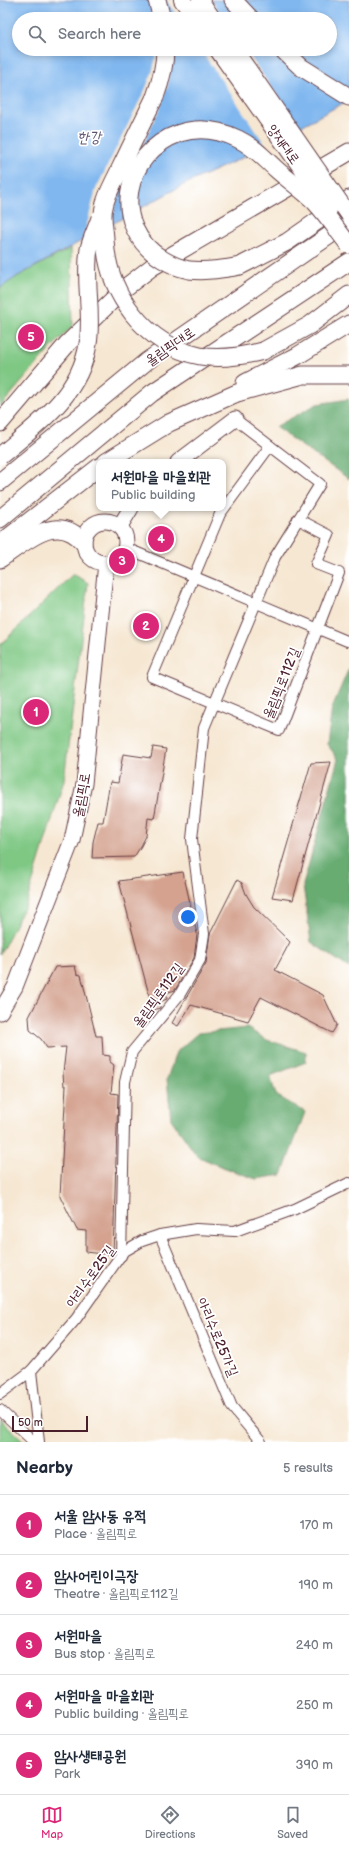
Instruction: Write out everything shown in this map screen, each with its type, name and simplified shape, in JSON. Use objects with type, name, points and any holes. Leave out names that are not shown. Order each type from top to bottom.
[{"type":"highway","points":[[157,0],[160,12]]},
{"type":"highway","points":[[233,0],[245,12]]},
{"type":"highway","points":[[0,456],[58,406],[73,386],[82,366],[88,344],[90,249],[110,191],[162,80],[165,56]]},
{"type":"highway","points":[[290,56],[302,67],[349,97]]},
{"type":"highway","points":[[349,199],[287,242],[240,266],[210,271],[189,270],[171,264],[157,256],[146,247],[137,235],[131,220],[129,203],[130,188],[138,164],[152,149],[169,137],[191,130],[212,130],[238,139],[257,151],[315,202],[349,245]]},
{"type":"highway","points":[[0,424],[68,343],[126,287],[152,267],[349,152]]},
{"type":"highway","points":[[103,208],[109,268],[125,303],[136,318],[150,332],[182,350],[201,356],[242,356],[264,351],[310,325],[349,295]]},
{"type":"highway","name":"올림픽대로","points":[[0,482],[147,361],[349,222]]},
{"type":"highway","name":"올림픽대로","points":[[0,519],[152,393],[349,262]]},
{"type":"highway","points":[[205,406],[297,356],[343,327]]},
{"type":"highway","points":[[111,459],[169,422],[236,393],[304,375],[349,375]]},
{"type":"highway","points":[[0,544],[96,469]]},
{"type":"highway","points":[[0,559],[46,529],[67,529],[78,535],[83,542]]},
{"type":"main road","points":[[182,0],[191,12]]},
{"type":"main road","points":[[200,0],[208,12]]},
{"type":"main road","name":"양재대로","points":[[222,56],[302,169],[349,241]]},
{"type":"main road","name":"양재대로","points":[[239,56],[349,215]]},
{"type":"main road","points":[[182,459],[235,419]]},
{"type":"main road","points":[[120,526],[129,511]]},
{"type":"main road","points":[[99,521],[113,522],[120,526],[126,537],[126,548],[118,559],[106,563],[93,560],[84,549],[83,542],[88,529],[99,521]]},
{"type":"main road","name":"올림픽로","points":[[0,1012],[15,987],[72,840],[84,784],[106,563]]},
{"type":"street","name":"올림픽로112길","points":[[121,1256],[125,1082],[132,1052],[180,994],[200,960],[203,945],[204,934],[192,839],[204,728],[274,557],[320,484],[235,419]]},
{"type":"street","name":"올림픽로112길","points":[[226,506],[270,446]]},
{"type":"street","name":"올림픽로112길","points":[[222,511],[152,677],[279,730],[339,573],[316,564],[328,535],[298,520]]},
{"type":"street","points":[[126,548],[347,641]]},
{"type":"street","name":"아리수로25길","points":[[0,1394],[31,1371],[76,1319],[121,1256],[142,1241],[160,1235],[196,1230],[235,1231],[295,1209],[349,1183]]},
{"type":"street","name":"아리수로25가길","points":[[160,1235],[232,1407],[261,1442]]},
{"type":"street","points":[[31,1371],[39,1442]]},
{"type":"street","points":[[0,1410],[34,1442]]},
{"type":"green space","points":[[71,248],[73,326],[51,348],[0,407],[0,288],[18,276]]},
{"type":"green space","points":[[349,399],[349,479],[275,427],[317,404]]},
{"type":"green space","points":[[73,574],[88,583],[64,780],[26,904],[0,954],[0,645]]},
{"type":"green space","points":[[349,668],[349,968],[311,942],[303,885],[338,759],[327,744],[332,708]]},
{"type":"green space","points":[[247,1028],[267,1040],[306,1052],[306,1062],[270,1076],[276,1095],[305,1112],[282,1175],[256,1179],[197,1156],[171,1119],[167,1079],[176,1052],[198,1033]]},
{"type":"green space","points":[[0,1419],[25,1442],[0,1442]]},
{"type":"water","name":"한강","points":[[0,0],[349,0],[349,100],[242,158],[183,185],[18,276],[0,288]]},
{"type":"pier","points":[[166,0],[211,0],[219,12],[174,12]]},
{"type":"pier","points":[[170,56],[168,85],[161,105],[142,147],[120,188],[110,227],[82,244],[96,189],[145,90],[152,73],[156,57]]},
{"type":"pier","points":[[205,56],[250,56],[300,129],[267,147]]},
{"type":"building","points":[[153,747],[166,749],[154,819],[148,818],[146,836],[141,846],[134,857],[92,858],[93,842],[98,822],[103,822],[110,782],[118,783],[123,754],[151,758]]},
{"type":"building","points":[[331,762],[293,900],[272,897],[311,763]]},
{"type":"building","points":[[183,872],[197,934],[194,958],[175,990],[166,993],[167,999],[159,1002],[160,1008],[153,1010],[119,881]]},
{"type":"building","points":[[237,880],[242,883],[246,894],[254,907],[290,942],[275,970],[323,995],[337,1025],[332,1033],[261,997],[248,1021],[191,1005],[178,1026],[172,1023],[206,963],[210,934]]},
{"type":"building","points":[[75,966],[77,974],[81,975],[96,1036],[102,1036],[103,1055],[110,1056],[110,1062],[114,1065],[111,1093],[118,1094],[113,1255],[86,1252],[86,1231],[77,1230],[60,1196],[66,1086],[64,1086],[63,1073],[66,1047],[47,1048],[41,1039],[30,1030],[29,1017],[55,967]]},
{"type":"place","name":"암사생태공원","points":[[31,337]]},
{"type":"place","name":"서원마을 마을회관","points":[[161,539]]},
{"type":"place","name":"서원마을","points":[[122,561]]},
{"type":"place","name":"암사어린이극장","points":[[146,626]]},
{"type":"place","name":"서울 암사동 유적","points":[[36,712]]}]
